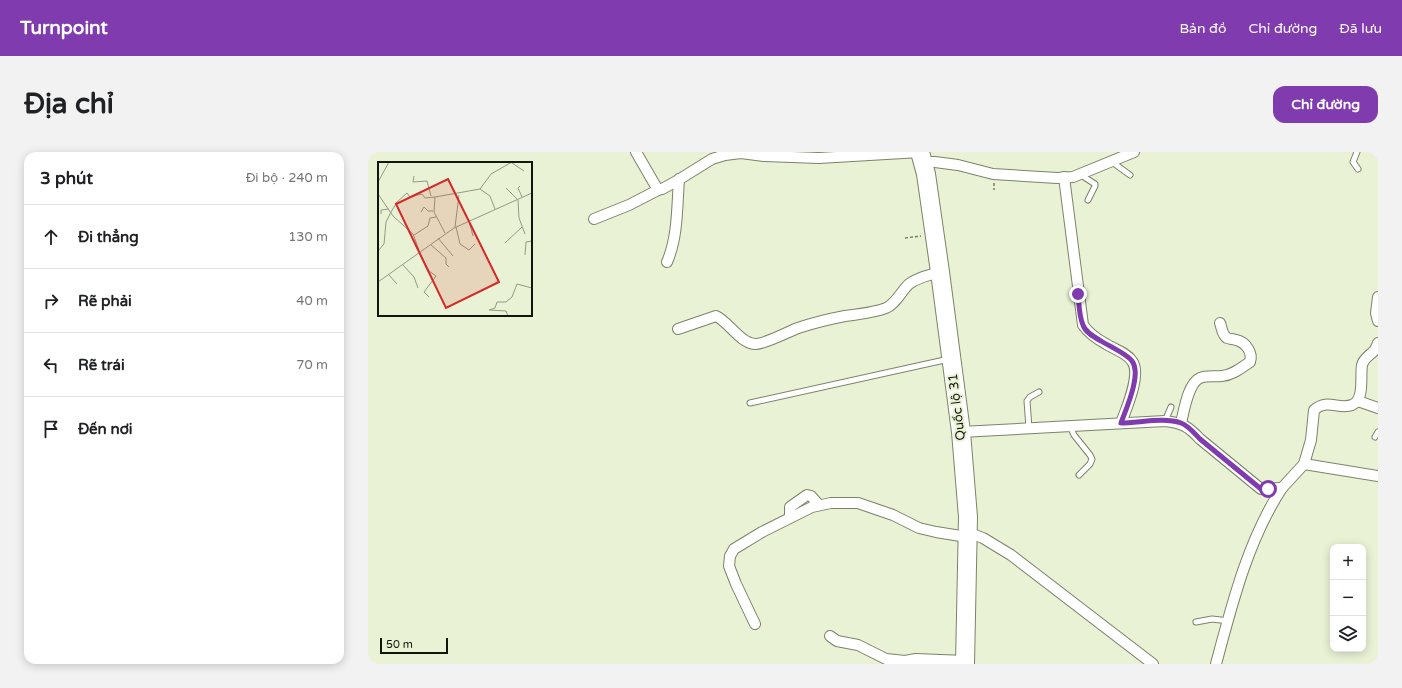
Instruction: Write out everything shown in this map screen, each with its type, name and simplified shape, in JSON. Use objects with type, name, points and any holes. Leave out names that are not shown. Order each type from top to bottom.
[{"type":"highway","name":"Quốc lộ 31","points":[[921,155],[926,174],[961,432],[968,517],[965,662]]},
{"type":"street","points":[[636,152],[658,190]]},
{"type":"street","points":[[594,219],[629,205],[662,189],[712,159],[724,155],[740,153],[764,156],[819,158],[921,155],[935,162],[958,165],[993,174],[1073,177],[1134,152]]},
{"type":"street","points":[[1064,177],[1083,325],[1087,331],[1096,338],[1127,356],[1135,367],[1135,378],[1121,423]]},
{"type":"street","points":[[667,262],[675,231],[679,179]]},
{"type":"street","points":[[678,329],[716,316],[748,342],[754,344],[826,320],[862,314],[888,307],[909,284],[917,279],[940,272]]},
{"type":"street","points":[[1378,297],[1376,313],[1378,322]]},
{"type":"street","points":[[1181,423],[1189,394],[1195,382],[1200,378],[1224,376],[1233,373],[1250,362],[1250,353],[1244,343],[1239,340],[1227,338],[1223,334],[1220,323]]},
{"type":"street","points":[[1216,664],[1244,568],[1271,505],[1282,488],[1304,464],[1311,440],[1314,410],[1325,404],[1348,406],[1354,405],[1358,401],[1361,387],[1362,364],[1367,355],[1374,351],[1378,343]]},
{"type":"street","points":[[1358,401],[1378,411]]},
{"type":"street","points":[[961,432],[1165,421],[1181,423],[1191,429],[1200,439],[1261,489],[1271,505]]},
{"type":"street","points":[[1304,464],[1378,476]]},
{"type":"street","points":[[1261,489],[1282,488]]},
{"type":"street","points":[[755,624],[733,578],[729,566],[730,556],[734,549],[762,532],[812,507],[831,503],[858,503],[893,515],[919,528],[936,532],[983,538],[1010,555],[1153,664]]},
{"type":"street","points":[[830,636],[843,642],[858,645],[886,659],[905,661],[916,659],[965,662]]},
{"type":"lane","points":[[1357,152],[1353,162],[1358,169]]},
{"type":"lane","points":[[1112,162],[1130,175]]},
{"type":"lane","points":[[1080,174],[1095,184],[1088,200]]},
{"type":"lane","points":[[750,403],[952,358]]},
{"type":"lane","points":[[1028,428],[1027,401],[1030,397],[1039,392]]},
{"type":"lane","points":[[1165,421],[1171,407]]},
{"type":"lane","points":[[1070,426],[1092,459],[1090,464],[1079,475]]},
{"type":"lane","points":[[1196,622],[1212,619],[1229,621]]},
{"type":"path","points":[[905,238],[934,234]]},
{"type":"route","points":[[1078,294],[1083,325],[1087,331],[1127,356],[1135,367],[1135,378],[1121,423],[1165,421],[1181,423],[1191,429],[1200,439],[1261,489],[1268,489]]}]
